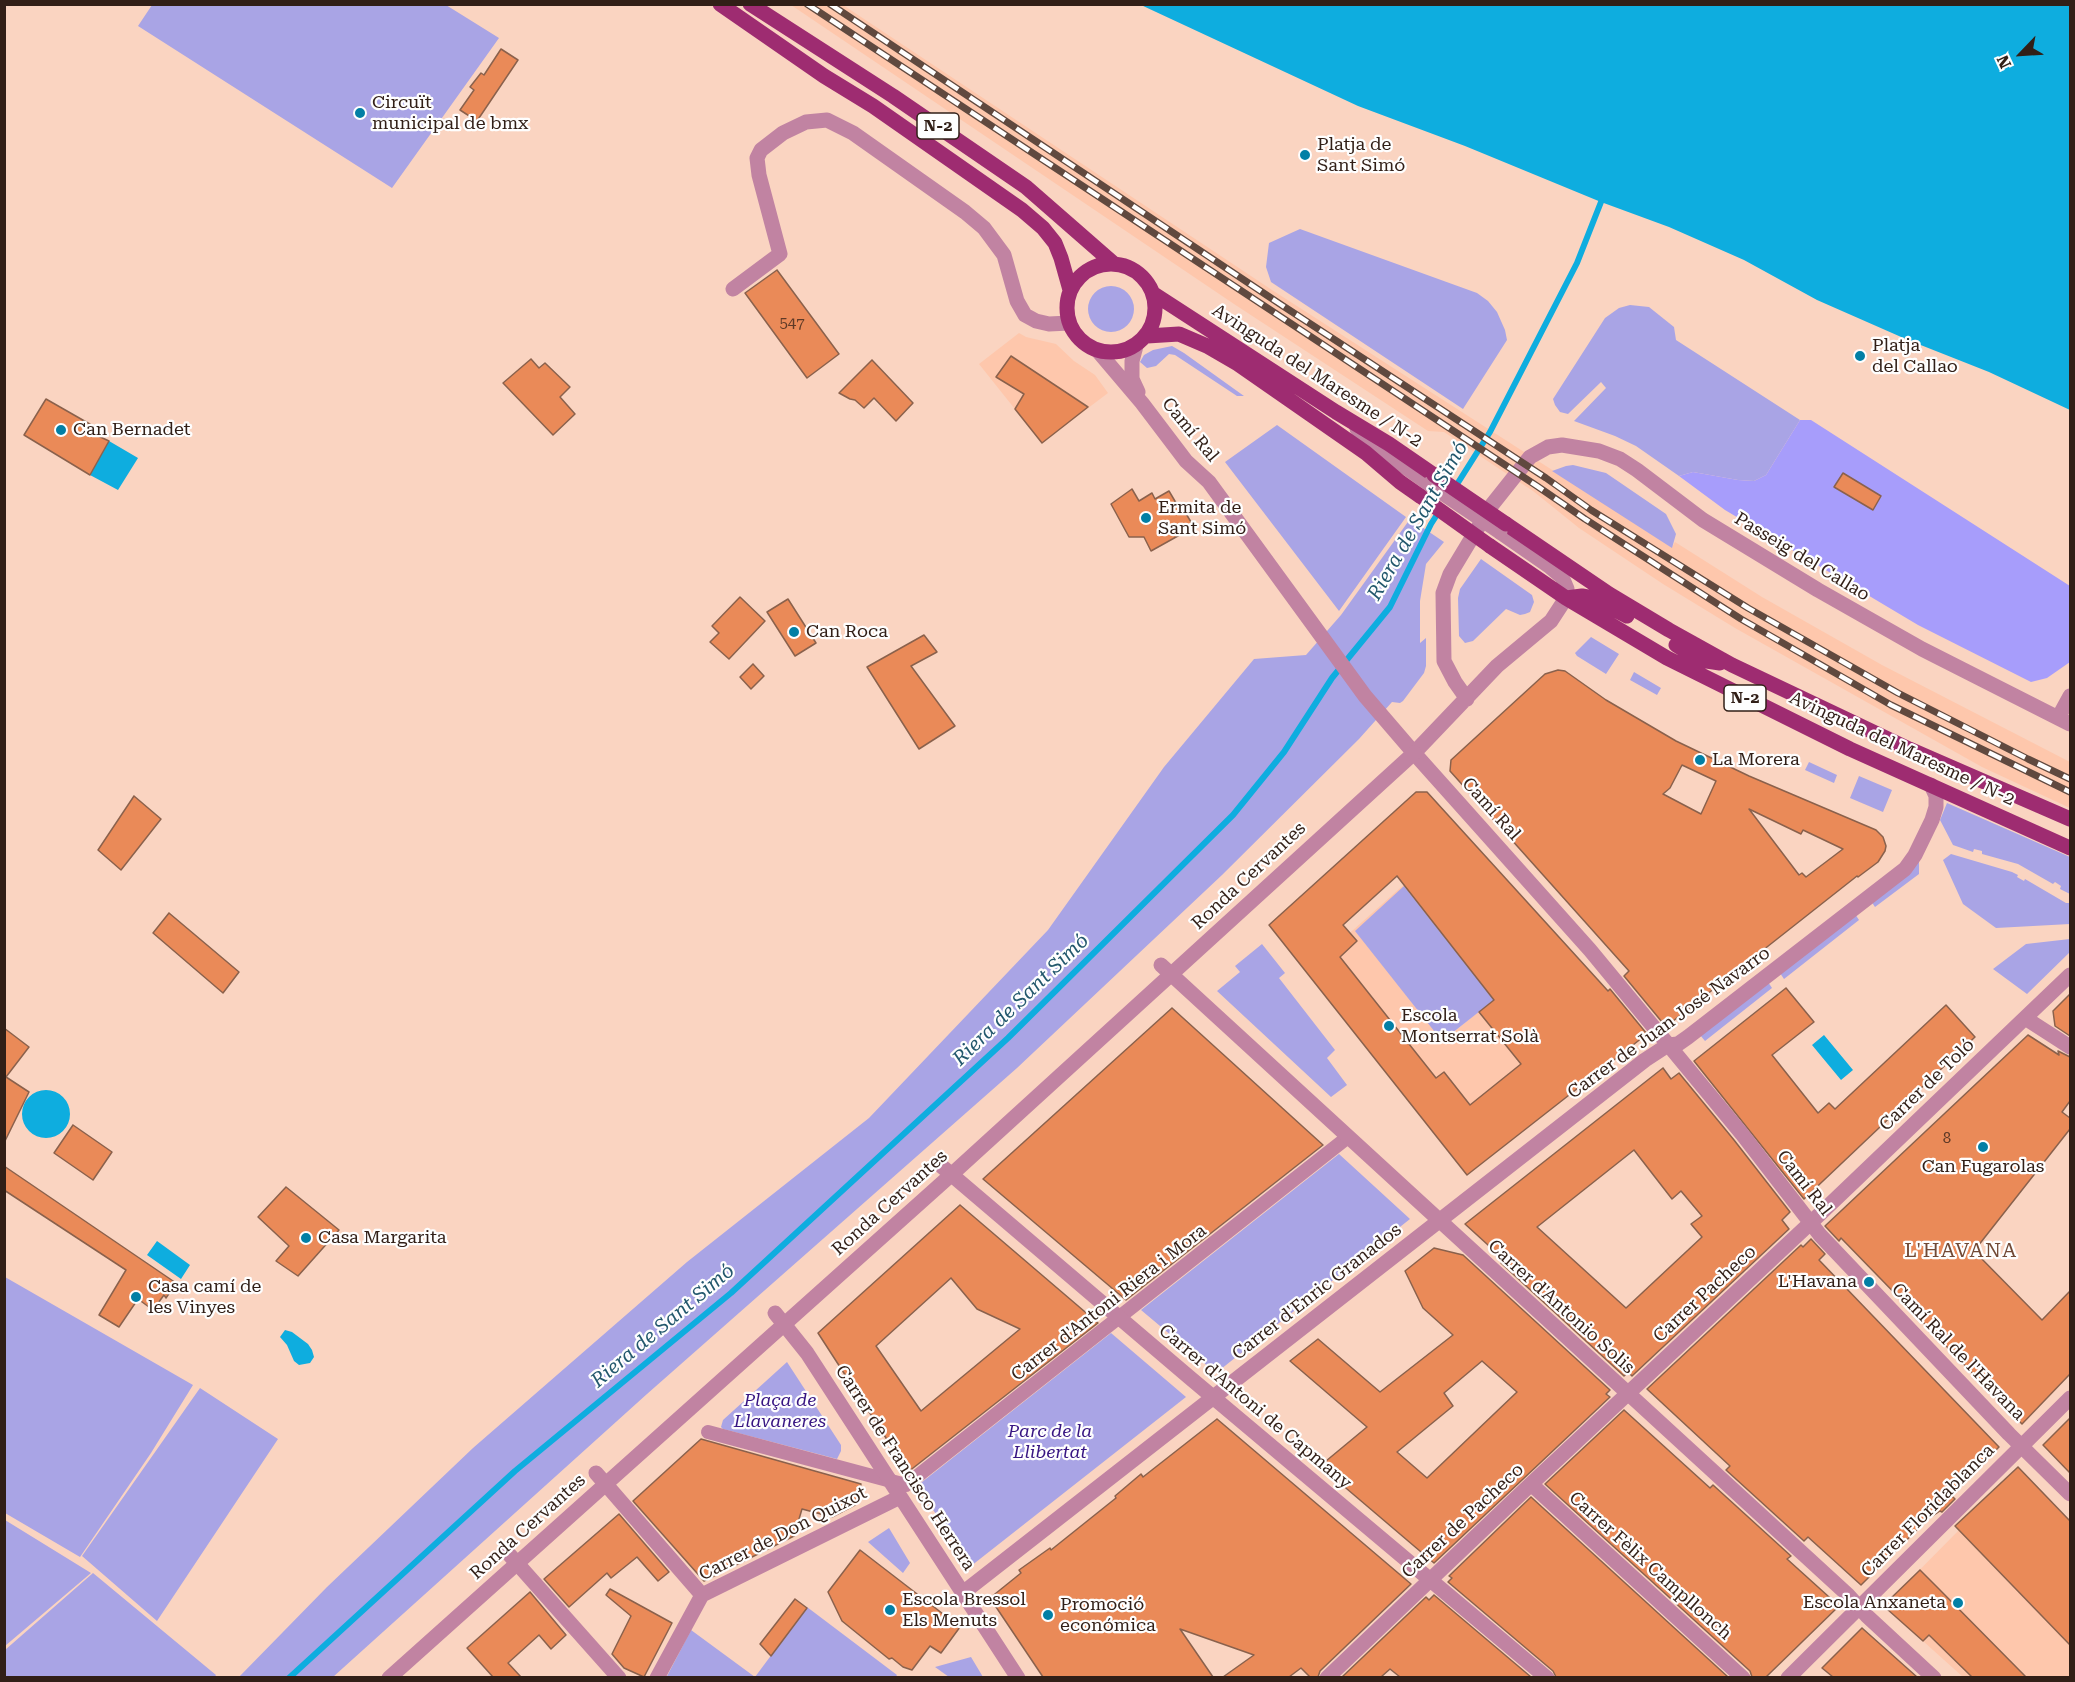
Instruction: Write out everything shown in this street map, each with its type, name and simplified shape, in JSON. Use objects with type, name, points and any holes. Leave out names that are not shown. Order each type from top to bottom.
[{"type":"main road","name":"N-2","points":[[720,4],[974,176],[1043,228],[1055,243],[1070,290]]},
{"type":"main road","name":"N-2","points":[[750,4],[893,96],[1026,187],[1113,263]]},
{"type":"main road","points":[[1113,263],[1131,268],[1145,278],[1154,294],[1156,307],[1154,321],[1141,341],[1125,350],[1111,352],[1097,350],[1085,344],[1075,335],[1066,312],[1070,290],[1077,278],[1100,264],[1113,263]]},
{"type":"main road","name":"Avinguda del Maresme / N-2","points":[[1154,294],[1389,444],[1490,546],[1566,598],[1658,653],[1730,690],[1850,749],[2070,848]]},
{"type":"main road","name":"Avinguda del Maresme / N-2","points":[[1141,341],[1179,334],[1207,346],[1366,453],[1400,482],[1428,485],[1503,528],[1669,630],[1732,664],[1909,749],[2070,819]]},
{"type":"main road","points":[[1566,598],[1582,596],[1593,598],[1700,660],[1732,664]]},
{"type":"street","points":[[733,289],[780,255],[759,175],[757,158],[761,150],[783,133],[798,126],[817,120],[827,120],[853,133],[984,228],[1004,255],[1017,301],[1025,315],[1049,324],[1069,323]]},
{"type":"street","name":"Camí Ral","points":[[1141,341],[1132,361],[1132,379],[1142,403]]},
{"type":"street","name":"Camí Ral","points":[[1097,350],[1142,403],[1186,461],[1209,482],[1365,696],[1584,943],[1742,1134],[1815,1229]]},
{"type":"street","name":"Passeig del Callao","points":[[1467,699],[1444,661],[1443,593],[1450,574],[1491,506],[1530,457],[1548,447],[1562,445],[1599,451],[1620,459],[1703,520],[1818,590],[1922,649],[2064,721],[2070,696]]},
{"type":"street","points":[[1503,528],[1562,577],[1567,589],[1566,598]]},
{"type":"street","name":"Ronda Cervantes","points":[[389,1677],[512,1558],[600,1478],[779,1319],[951,1175],[1166,970],[1262,890],[1414,753],[1497,666],[1551,621],[1566,598]]},
{"type":"street","name":"Carrer de Juan José Navarro","points":[[1439,1222],[1646,1060],[1668,1045],[1678,1044],[1689,1037],[1905,869],[1915,855],[1932,820],[1936,807],[1936,796],[1931,785]]},
{"type":"street","name":"Carrer d'Antonio Solis","points":[[1166,970],[1839,1587],[1934,1677]]},
{"type":"street","name":"Carrer de Toló","points":[[1815,1229],[2070,975]]},
{"type":"street","points":[[2025,1018],[2070,1047]]},
{"type":"street","name":"Carrer d'Antoni Riera i Mora","points":[[890,1479],[906,1485],[1348,1137]]},
{"type":"street","name":"Carrer d'Antoni de Capmany","points":[[939,1164],[1546,1677]]},
{"type":"street","name":"Carrer d'Enric Granados","points":[[964,1592],[1439,1222]]},
{"type":"street","name":"Carrer Pacheco","points":[[1627,1394],[1815,1229]]},
{"type":"street","name":"Camí Ral de l'Havana","points":[[1815,1229],[2070,1494]]},
{"type":"street","name":"Carrer de Francisco Herrera","points":[[779,1319],[807,1353],[1018,1677]]},
{"type":"street","name":"Carrer de Pacheco","points":[[1327,1677],[1627,1394]]},
{"type":"street","name":"Carrer Floridablanca","points":[[1788,1677],[2070,1398]]},
{"type":"street","points":[[708,1432],[890,1479]]},
{"type":"street","points":[[600,1478],[702,1595]]},
{"type":"street","name":"Carrer Fèlix Campllonch","points":[[1531,1484],[1743,1677]]},
{"type":"street","name":"Carrer de Don Quixot","points":[[657,1677],[702,1595],[900,1497]]},
{"type":"street","points":[[512,1558],[620,1677]]},
{"type":"shaded area","points":[[791,5],[843,5],[1272,290],[1672,547],[1675,542],[1762,597],[1882,665],[2070,762],[2070,808],[1982,767],[1735,628],[1663,584],[1579,528],[1533,491],[1444,432],[1428,431],[1234,304]]},
{"type":"shaded area","points":[[1019,333],[1026,337],[1056,344],[1074,361],[1095,375],[1108,393],[1042,443],[979,364]]},
{"type":"shaded area","points":[[1800,420],[1811,420],[2070,586],[2070,662],[2047,678],[2031,682],[1918,625],[1725,510],[1679,476],[1693,472],[1754,481],[1766,475]]},
{"type":"shaded area","name":"Escola Montserrat Solà","points":[[1408,881],[1583,1084],[1467,1175],[1306,972]],"holes":[[[1405,887],[1494,999],[1443,1041],[1356,931]]]},
{"type":"shaded area","name":"Escola Anxaneta","points":[[1959,1530],[2070,1645],[2070,1677],[1963,1677],[1884,1606]]},
{"type":"green space","name":"Circuït municipal de bmx","points":[[152,5],[446,5],[499,38],[392,188],[138,26]]},
{"type":"green space","points":[[1300,229],[1477,293],[1488,301],[1497,312],[1507,340],[1463,409],[1271,282],[1266,267],[1269,243]]},
{"type":"green space","points":[[1111,286],[1127,293],[1134,309],[1127,325],[1111,332],[1095,325],[1088,309],[1095,293]]},
{"type":"green space","points":[[1630,305],[1649,307],[1674,327],[1676,340],[1800,420],[1766,475],[1754,481],[1693,472],[1679,476],[1636,446],[1574,421],[1606,388],[1601,382],[1568,414],[1560,412],[1553,399],[1605,318],[1619,308]]},
{"type":"green space","points":[[1172,346],[1244,396],[1237,396],[1175,355],[1169,354],[1156,366],[1147,368],[1140,362],[1144,355],[1153,350]]},
{"type":"green space","points":[[1277,425],[1406,517],[1339,611],[1225,462]]},
{"type":"green space","points":[[1573,465],[1606,473],[1666,514],[1676,534],[1672,548],[1552,471]]},
{"type":"green space","points":[[1410,519],[1444,542],[1426,564],[1420,601],[1420,643],[1426,638],[1426,666],[1424,673],[1403,701],[1392,702],[1359,739],[1222,875],[1017,1068],[647,1394],[333,1677],[238,1678],[327,1587],[473,1448],[687,1262],[869,1118],[1048,930],[1164,767],[1254,659],[1306,655],[1341,615]]},
{"type":"green space","points":[[1481,559],[1532,595],[1534,602],[1530,612],[1525,614],[1520,615],[1506,609],[1473,641],[1465,643],[1459,636],[1458,598],[1460,589]]},
{"type":"green space","points":[[1591,637],[1619,654],[1606,674],[1575,653]]},
{"type":"green space","points":[[1634,672],[1661,688],[1657,695],[1630,680]]},
{"type":"green space","points":[[1809,762],[1837,775],[1834,783],[1805,770]]},
{"type":"green space","points":[[1859,776],[1892,790],[1883,812],[1850,798]]},
{"type":"green space","points":[[1947,803],[2070,857],[2070,894],[2060,889],[2061,886],[2055,882],[2053,884],[2018,864],[1982,854],[1982,851],[1974,849],[1973,852],[1953,845],[1940,820]]},
{"type":"green space","points":[[1951,854],[2012,872],[2024,881],[2025,879],[2066,903],[2070,903],[2070,924],[1996,928],[1963,904],[1943,860]]},
{"type":"green space","points":[[1919,858],[1919,874],[1875,907],[1871,901]]},
{"type":"green space","points":[[1404,886],[1494,1000],[1442,1041],[1355,931]]},
{"type":"green space","points":[[1855,914],[1859,920],[1784,979],[1780,973]]},
{"type":"green space","points":[[2070,939],[2070,952],[2027,994],[1993,969],[2026,944]]},
{"type":"green space","points":[[1262,944],[1285,973],[1279,978],[1335,1050],[1327,1058],[1347,1085],[1331,1097],[1217,991],[1240,972],[1235,966]]},
{"type":"green space","points":[[1768,982],[1772,988],[1705,1041],[1700,1035]]},
{"type":"green space","points":[[1339,1154],[1410,1219],[1216,1373],[1141,1310]]},
{"type":"green space","points":[[5,1277],[193,1385],[151,1453],[80,1557],[5,1513]]},
{"type":"green space","name":"Parc de la Llibertat","points":[[1111,1333],[1186,1397],[971,1566],[917,1486]]},
{"type":"green space","name":"Plaça de Llavaneres","points":[[787,1362],[841,1445],[837,1459],[721,1427],[723,1420]]},
{"type":"green space","points":[[200,1388],[278,1439],[157,1621],[82,1556]]},
{"type":"green space","points":[[5,1520],[91,1573],[4,1646]]},
{"type":"green space","points":[[889,1528],[910,1563],[903,1573],[868,1542]]},
{"type":"green space","points":[[93,1573],[216,1675],[214,1678],[5,1677],[5,1650]]},
{"type":"green space","points":[[807,1607],[897,1675],[895,1678],[666,1678],[691,1630],[755,1677]]},
{"type":"green space","points":[[971,1657],[983,1677],[949,1677],[935,1667]]},
{"type":"water","points":[[1141,5],[2070,5],[2070,410],[1989,372],[1817,300],[1744,260],[1669,227],[1358,106]]},
{"type":"water","points":[[109,441],[138,458],[118,490],[90,475]]},
{"type":"water","points":[[1824,1035],[1853,1070],[1841,1080],[1812,1045]]},
{"type":"water","points":[[41,1090],[51,1090],[66,1100],[70,1114],[69,1123],[60,1134],[51,1138],[41,1138],[26,1128],[22,1119],[22,1109],[32,1094]]},
{"type":"water","points":[[157,1241],[190,1265],[181,1279],[147,1255]]},
{"type":"water","points":[[285,1330],[292,1332],[308,1344],[314,1357],[310,1363],[299,1365],[294,1361],[287,1345],[280,1337]]},
{"type":"building","points":[[501,49],[518,60],[477,121],[460,110],[474,90],[470,87],[481,73],[484,75]]},
{"type":"building","points":[[777,270],[839,354],[807,378],[745,293]]},
{"type":"building","points":[[1011,356],[1088,407],[1042,443],[1015,409],[1024,394],[996,377]]},
{"type":"building","points":[[531,359],[539,368],[545,363],[570,387],[560,397],[575,414],[553,435],[503,383]]},
{"type":"building","points":[[872,360],[913,403],[896,421],[874,398],[864,408],[855,400],[839,393]]},
{"type":"building","name":"Can Bernadet","points":[[46,399],[95,427],[94,434],[109,441],[90,475],[24,435]]},
{"type":"building","points":[[1843,473],[1881,496],[1873,510],[1834,487]]},
{"type":"building","name":"Ermita de Sant Simó","points":[[1132,489],[1139,501],[1152,493],[1155,499],[1169,491],[1182,513],[1185,512],[1194,527],[1151,551],[1144,537],[1129,537],[1111,504]]},
{"type":"building","points":[[740,597],[765,621],[729,659],[710,642],[719,633],[712,626]]},
{"type":"building","name":"Can Roca","points":[[788,599],[816,643],[795,656],[767,612]]},
{"type":"building","points":[[924,635],[937,652],[911,666],[955,726],[919,749],[867,667]]},
{"type":"building","points":[[753,664],[764,676],[751,689],[740,677]]},
{"type":"building","points":[[1558,670],[1565,671],[1606,700],[1676,741],[1749,776],[1876,830],[1883,837],[1885,851],[1878,862],[1857,876],[1668,1025],[1664,1020],[1662,1022],[1624,976],[1629,971],[1450,771],[1451,760],[1545,674]],"holes":[[[1682,765],[1716,781],[1701,814],[1663,794],[1670,788]],[[1749,809],[1801,834],[1803,830],[1843,849],[1806,877],[1802,873],[1799,875]]]},
{"type":"building","points":[[1416,792],[1427,792],[1608,991],[1610,989],[1647,1034],[1467,1175],[1269,925]],"holes":[[[1397,876],[1494,1000],[1479,1012],[1521,1064],[1470,1105],[1444,1072],[1436,1078],[1340,957],[1357,941],[1343,925]]]},
{"type":"building","points":[[134,796],[161,819],[121,870],[98,850]]},
{"type":"building","points":[[169,913],[239,972],[223,993],[153,933]]},
{"type":"building","points":[[1786,988],[1814,1022],[1772,1055],[1818,1113],[1829,1103],[1835,1109],[1946,1005],[1975,1037],[1804,1199],[1694,1061]]},
{"type":"building","points":[[2070,994],[2070,1036],[2055,1026],[2053,1011]]},
{"type":"building","points":[[1172,1008],[1323,1145],[1126,1300],[983,1179]]},
{"type":"building","points":[[4,1028],[29,1047],[6,1077],[29,1092],[4,1143]]},
{"type":"building","points":[[2028,1035],[2059,1055],[2058,1051],[2070,1057],[2070,1101],[2062,1112],[2070,1118],[2070,1129],[1974,1251],[2042,1320],[2070,1291],[2070,1374],[2022,1424],[1841,1238],[1839,1241],[1825,1226]]},
{"type":"building","points":[[1663,1068],[1671,1079],[1679,1073],[1790,1212],[1782,1220],[1789,1229],[1632,1376],[1628,1372],[1624,1376],[1501,1263],[1511,1266],[1465,1224]],"holes":[[[1634,1150],[1672,1199],[1681,1191],[1702,1216],[1691,1224],[1702,1237],[1626,1308],[1537,1227]]]},
{"type":"building","points":[[73,1125],[112,1152],[93,1180],[54,1153]]},
{"type":"building","points":[[4,1166],[176,1283],[166,1298],[164,1295],[153,1310],[138,1299],[119,1327],[99,1315],[126,1270],[4,1190]]},
{"type":"building","name":"Casa Margarita","points":[[286,1187],[339,1230],[298,1276],[276,1261],[289,1246],[258,1217]]},
{"type":"building","points":[[960,1205],[1098,1323],[908,1472],[818,1333]],"holes":[[[951,1278],[977,1309],[1020,1329],[921,1411],[876,1346]]]},
{"type":"building","points":[[1811,1239],[1825,1254],[1819,1260],[1999,1447],[1951,1495],[1955,1499],[1942,1512],[1928,1519],[1861,1585],[1808,1537],[1804,1541],[1726,1470],[1730,1466],[1647,1389],[1801,1245],[1803,1247]]},
{"type":"building","points":[[1434,1248],[1463,1255],[1610,1390],[1606,1394],[1610,1397],[1434,1563],[1320,1466],[1367,1427],[1290,1361],[1318,1339],[1380,1392],[1453,1335],[1423,1308],[1405,1271]],"holes":[[[1482,1361],[1517,1392],[1427,1478],[1397,1452],[1453,1406],[1444,1393]]]},
{"type":"building","points":[[1624,1410],[1710,1488],[1713,1485],[1791,1556],[1787,1559],[1839,1606],[1766,1677],[1752,1677],[1750,1671],[1545,1484]]},
{"type":"building","points":[[2070,1418],[2070,1473],[2043,1445]]},
{"type":"building","points":[[1217,1419],[1411,1584],[1320,1671],[1318,1677],[1310,1677],[1301,1668],[1289,1677],[1223,1677],[1254,1655],[1180,1629],[1213,1677],[1043,1677],[990,1598],[1021,1573],[1019,1570],[1050,1548],[1051,1550],[1116,1498],[1115,1496],[1141,1474],[1143,1477]]},
{"type":"building","points":[[701,1439],[861,1484],[855,1505],[832,1517],[802,1509],[794,1536],[704,1581],[633,1501]]},
{"type":"building","points":[[2018,1467],[2070,1521],[2070,1645],[1955,1526]]},
{"type":"building","points":[[1531,1497],[1728,1677],[1556,1677],[1553,1671],[1448,1582],[1452,1578],[1449,1576]]},
{"type":"building","points":[[619,1514],[669,1572],[658,1581],[637,1557],[611,1578],[607,1573],[569,1607],[544,1579]]},
{"type":"building","name":"Escola Bressol Els Menuts","points":[[860,1550],[960,1627],[941,1653],[930,1646],[912,1670],[903,1667],[892,1658],[889,1659],[842,1621],[828,1592]]},
{"type":"building","points":[[1920,1570],[2026,1677],[1972,1677],[1929,1635],[1923,1641],[1887,1609],[1887,1602]]},
{"type":"building","points":[[610,1589],[672,1623],[644,1677],[624,1668],[612,1654],[631,1616],[606,1595]]},
{"type":"building","points":[[530,1592],[566,1635],[551,1649],[539,1635],[508,1663],[521,1677],[493,1677],[467,1648]]},
{"type":"building","points":[[1434,1595],[1531,1677],[1400,1677],[1390,1669],[1381,1677],[1342,1677],[1426,1597],[1429,1600]]},
{"type":"building","points":[[795,1599],[807,1608],[771,1656],[760,1644]]},
{"type":"building","points":[[1862,1628],[1917,1677],[1833,1677],[1822,1668]]},
{"type":"waterway","name":"Riera de Sant Simó","points":[[1454,489],[1490,432],[1577,263],[1601,202]]},
{"type":"waterway","name":"Riera de Sant Simó","points":[[289,1678],[515,1471],[731,1293],[1008,1038],[1233,815],[1284,752],[1332,678],[1390,607],[1440,510]]},
{"type":"railway","points":[[807,4],[1585,519],[1741,619],[1891,705],[2070,792]]},
{"type":"railway","points":[[830,4],[1591,510],[1748,608],[1898,693],[2070,779]]},
{"type":"place","name":"Circuït municipal de bmx","points":[[360,113]]},
{"type":"place","name":"Platja de Sant Simó","points":[[1305,155]]},
{"type":"place","name":"Platja del Callao","points":[[1860,356]]},
{"type":"place","name":"Can Bernadet","points":[[61,430]]},
{"type":"place","name":"Ermita de Sant Simó","points":[[1146,518]]},
{"type":"place","name":"Can Roca","points":[[794,632]]},
{"type":"place","name":"La Morera","points":[[1700,760]]},
{"type":"place","name":"Escola Montserrat Solà","points":[[1389,1026]]},
{"type":"place","name":"Can Fugarolas","points":[[1983,1147]]},
{"type":"place","name":"Casa Margarita","points":[[306,1238]]},
{"type":"place","name":"L'Havana","points":[[1869,1282]]},
{"type":"place","name":"Casa camí de les Vinyes","points":[[136,1297]]},
{"type":"place","name":"Escola Anxaneta","points":[[1958,1603]]},
{"type":"place","name":"Escola Bressol Els Menuts","points":[[890,1610]]},
{"type":"place","name":"Promoció económica","points":[[1048,1615]]},
{"type":"district","name":"L'HAVANA","points":[[1961,1251]]}]
